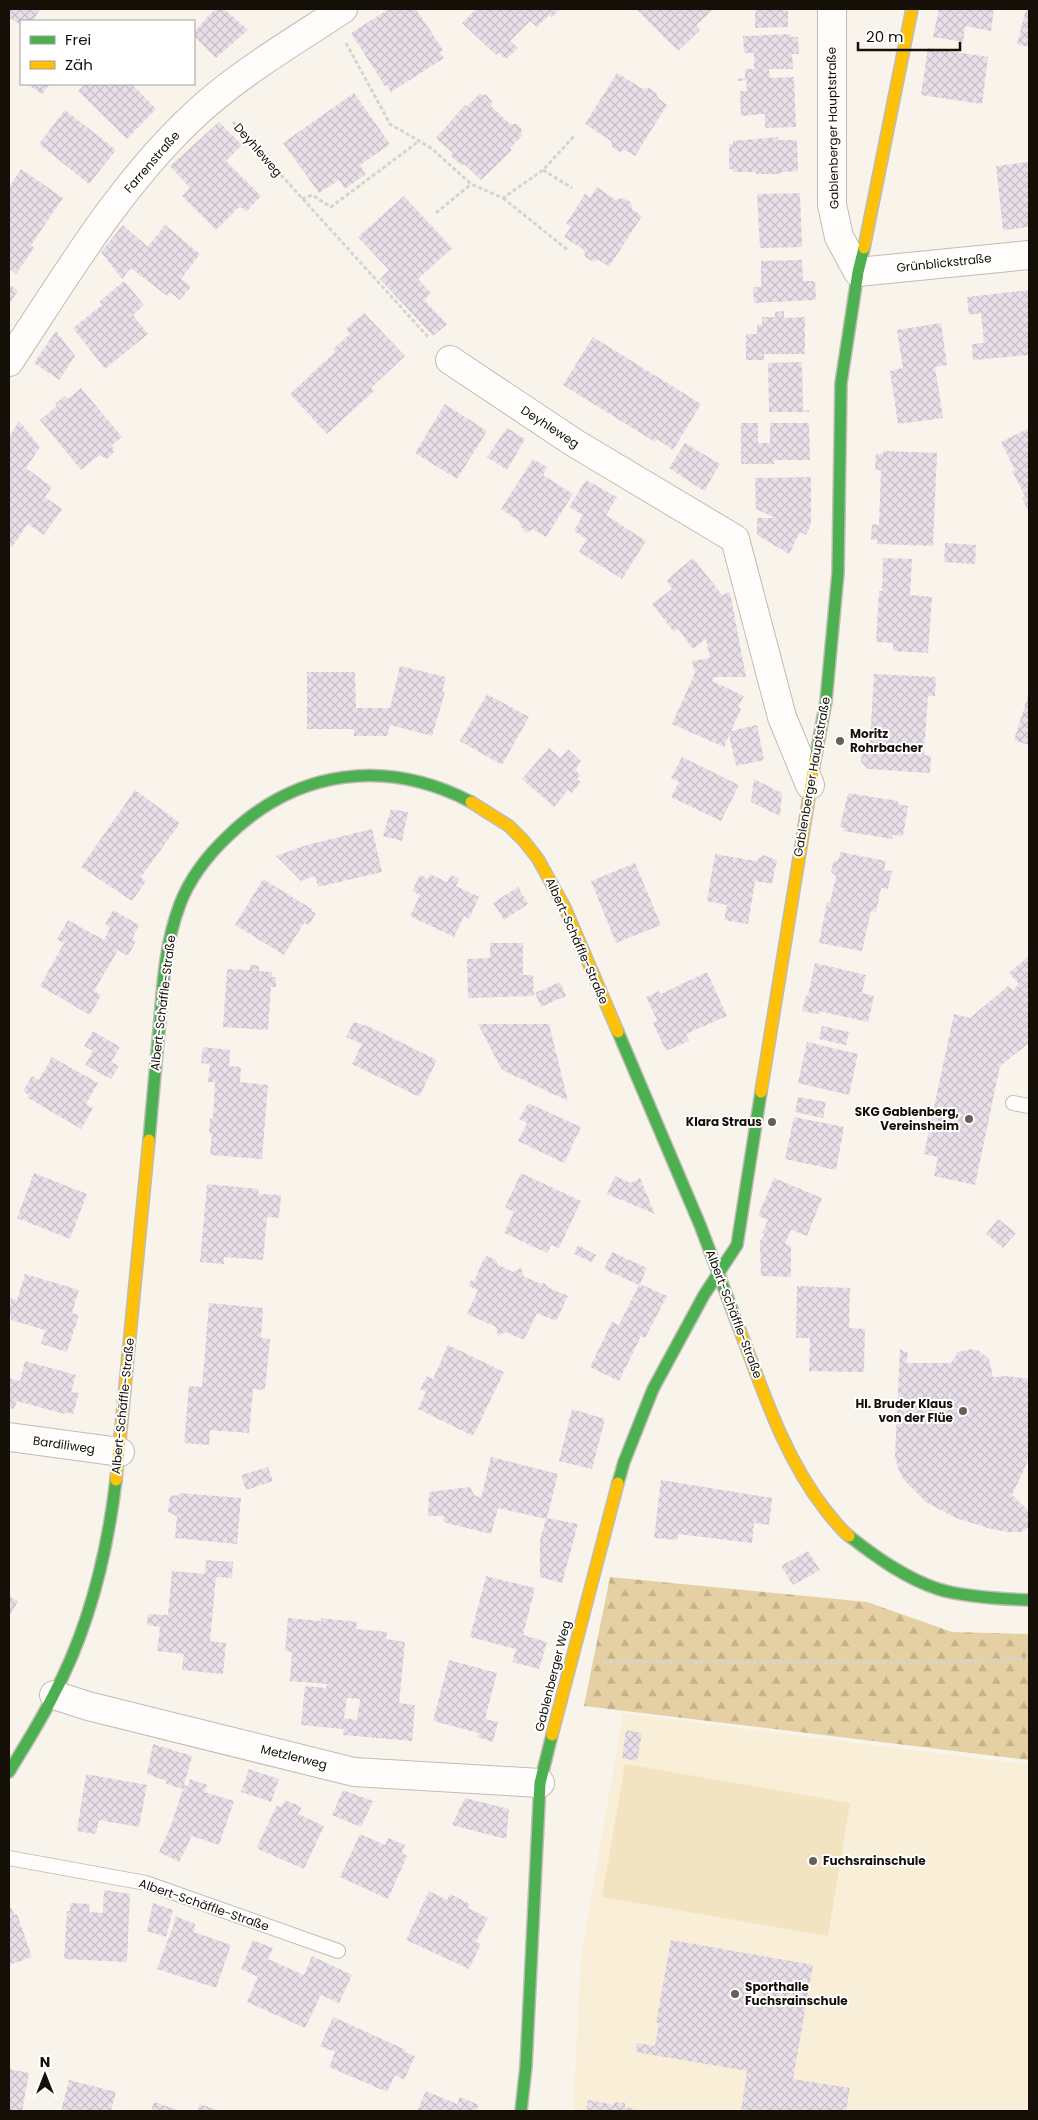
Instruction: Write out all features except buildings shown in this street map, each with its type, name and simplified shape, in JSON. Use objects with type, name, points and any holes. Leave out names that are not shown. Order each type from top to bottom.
[{"type":"street","name":"Gablenberger Hauptstraße","points":[[832,9],[832,205],[839,237],[858,272]]},
{"type":"street","name":"Gablenberger Hauptstraße","points":[[718,1273],[737,1245],[810,785],[826,701],[838,572],[841,383],[858,272],[912,9]]},
{"type":"street","name":"Farrenstraße","points":[[9,362],[110,210],[149,162],[213,98],[337,12]]},
{"type":"street","name":"Grünblickstraße","points":[[858,272],[1029,255]]},
{"type":"street","name":"Deyhleweg","points":[[450,360],[573,442],[735,539],[782,717],[810,785]]},
{"type":"street","name":"Albert-Schäffle-Straße","points":[[9,1772],[54,1695],[83,1628],[99,1576],[112,1514],[120,1452],[164,975],[172,927],[190,882],[217,846],[244,819],[284,794],[322,780],[361,774],[397,775],[435,784],[479,805],[516,832],[546,871],[565,908],[700,1225],[783,1442],[811,1491],[842,1531],[886,1564],[938,1589],[995,1599],[1029,1600]]},
{"type":"street","name":"Gablenberger Weg","points":[[521,2111],[526,2066],[540,1783],[570,1662],[624,1462],[653,1389],[718,1273]]},
{"type":"street","name":"Bardiliweg","points":[[9,1437],[120,1452]]},
{"type":"street","name":"Metzlerweg","points":[[54,1695],[88,1706],[354,1772],[540,1783]]},
{"type":"lane","points":[[1013,1103],[1029,1106]]},
{"type":"lane","name":"Albert-Schäffle-Straße","points":[[9,1858],[146,1883],[338,1950]]},
{"type":"path","points":[[337,12],[390,124],[431,148],[471,184],[503,198],[569,251]]},
{"type":"path","name":"Deyhleweg","points":[[213,98],[302,199],[450,360]]},
{"type":"path","points":[[503,198],[542,170],[575,135]]},
{"type":"path","points":[[302,199],[312,195],[331,207],[419,141]]},
{"type":"path","points":[[542,170],[572,188]]},
{"type":"path","points":[[436,213],[471,184]]},
{"type":"path","points":[[570,1662],[939,1663],[1029,1658]]},
{"type":"shaded area","name":"Fuchsrainschule","points":[[623,1713],[1029,1765],[1029,2111],[573,2111],[581,1957]]},
{"type":"shaded area","points":[[625,1764],[850,1803],[828,1936],[602,1897]]},
{"type":"green space","points":[[610,1577],[867,1602],[952,1632],[1029,1634],[1029,1760],[584,1706]]},
{"type":"traffic: fast","points":[[815,760],[826,701],[838,573],[841,383],[858,272],[864,248]]},
{"type":"traffic: fast","points":[[149,1140],[164,975],[171,932],[180,904],[189,885],[200,867],[221,843],[255,813],[283,796],[313,784],[344,777],[375,776],[407,779],[439,788],[471,802]]},
{"type":"traffic: fast","points":[[618,1032],[700,1225],[739,1328]]},
{"type":"traffic: fast","points":[[618,1483],[624,1462],[653,1389],[704,1295],[737,1245],[761,1092]]},
{"type":"traffic: fast","points":[[9,1772],[48,1706],[77,1645],[102,1564],[116,1480]]},
{"type":"traffic: fast","points":[[849,1536],[902,1573],[938,1589],[971,1596],[1029,1600]]},
{"type":"traffic: fast","points":[[521,2111],[526,2066],[540,1783],[552,1735]]},
{"type":"traffic: slow","points":[[864,248],[912,9]]},
{"type":"traffic: slow","points":[[761,1092],[815,760]]},
{"type":"traffic: slow","points":[[471,802],[509,826],[538,859],[565,908],[618,1032]]},
{"type":"traffic: slow","points":[[116,1480],[149,1140]]},
{"type":"traffic: slow","points":[[739,1328],[785,1444],[810,1488],[824,1508],[849,1536]]},
{"type":"traffic: slow","points":[[552,1735],[618,1483]]},
{"type":"place","name":"Moritz Rohrbacher","points":[[840,741]]},
{"type":"place","name":"SKG Gablenberg, Vereinsheim","points":[[969,1119]]},
{"type":"place","name":"Klara Straus","points":[[772,1122]]},
{"type":"place","name":"Hl. Bruder Klaus von der Flüe","points":[[963,1411]]},
{"type":"place","name":"Fuchsrainschule","points":[[813,1861]]},
{"type":"place","name":"Sporthalle Fuchsrainschule","points":[[735,1994]]}]
